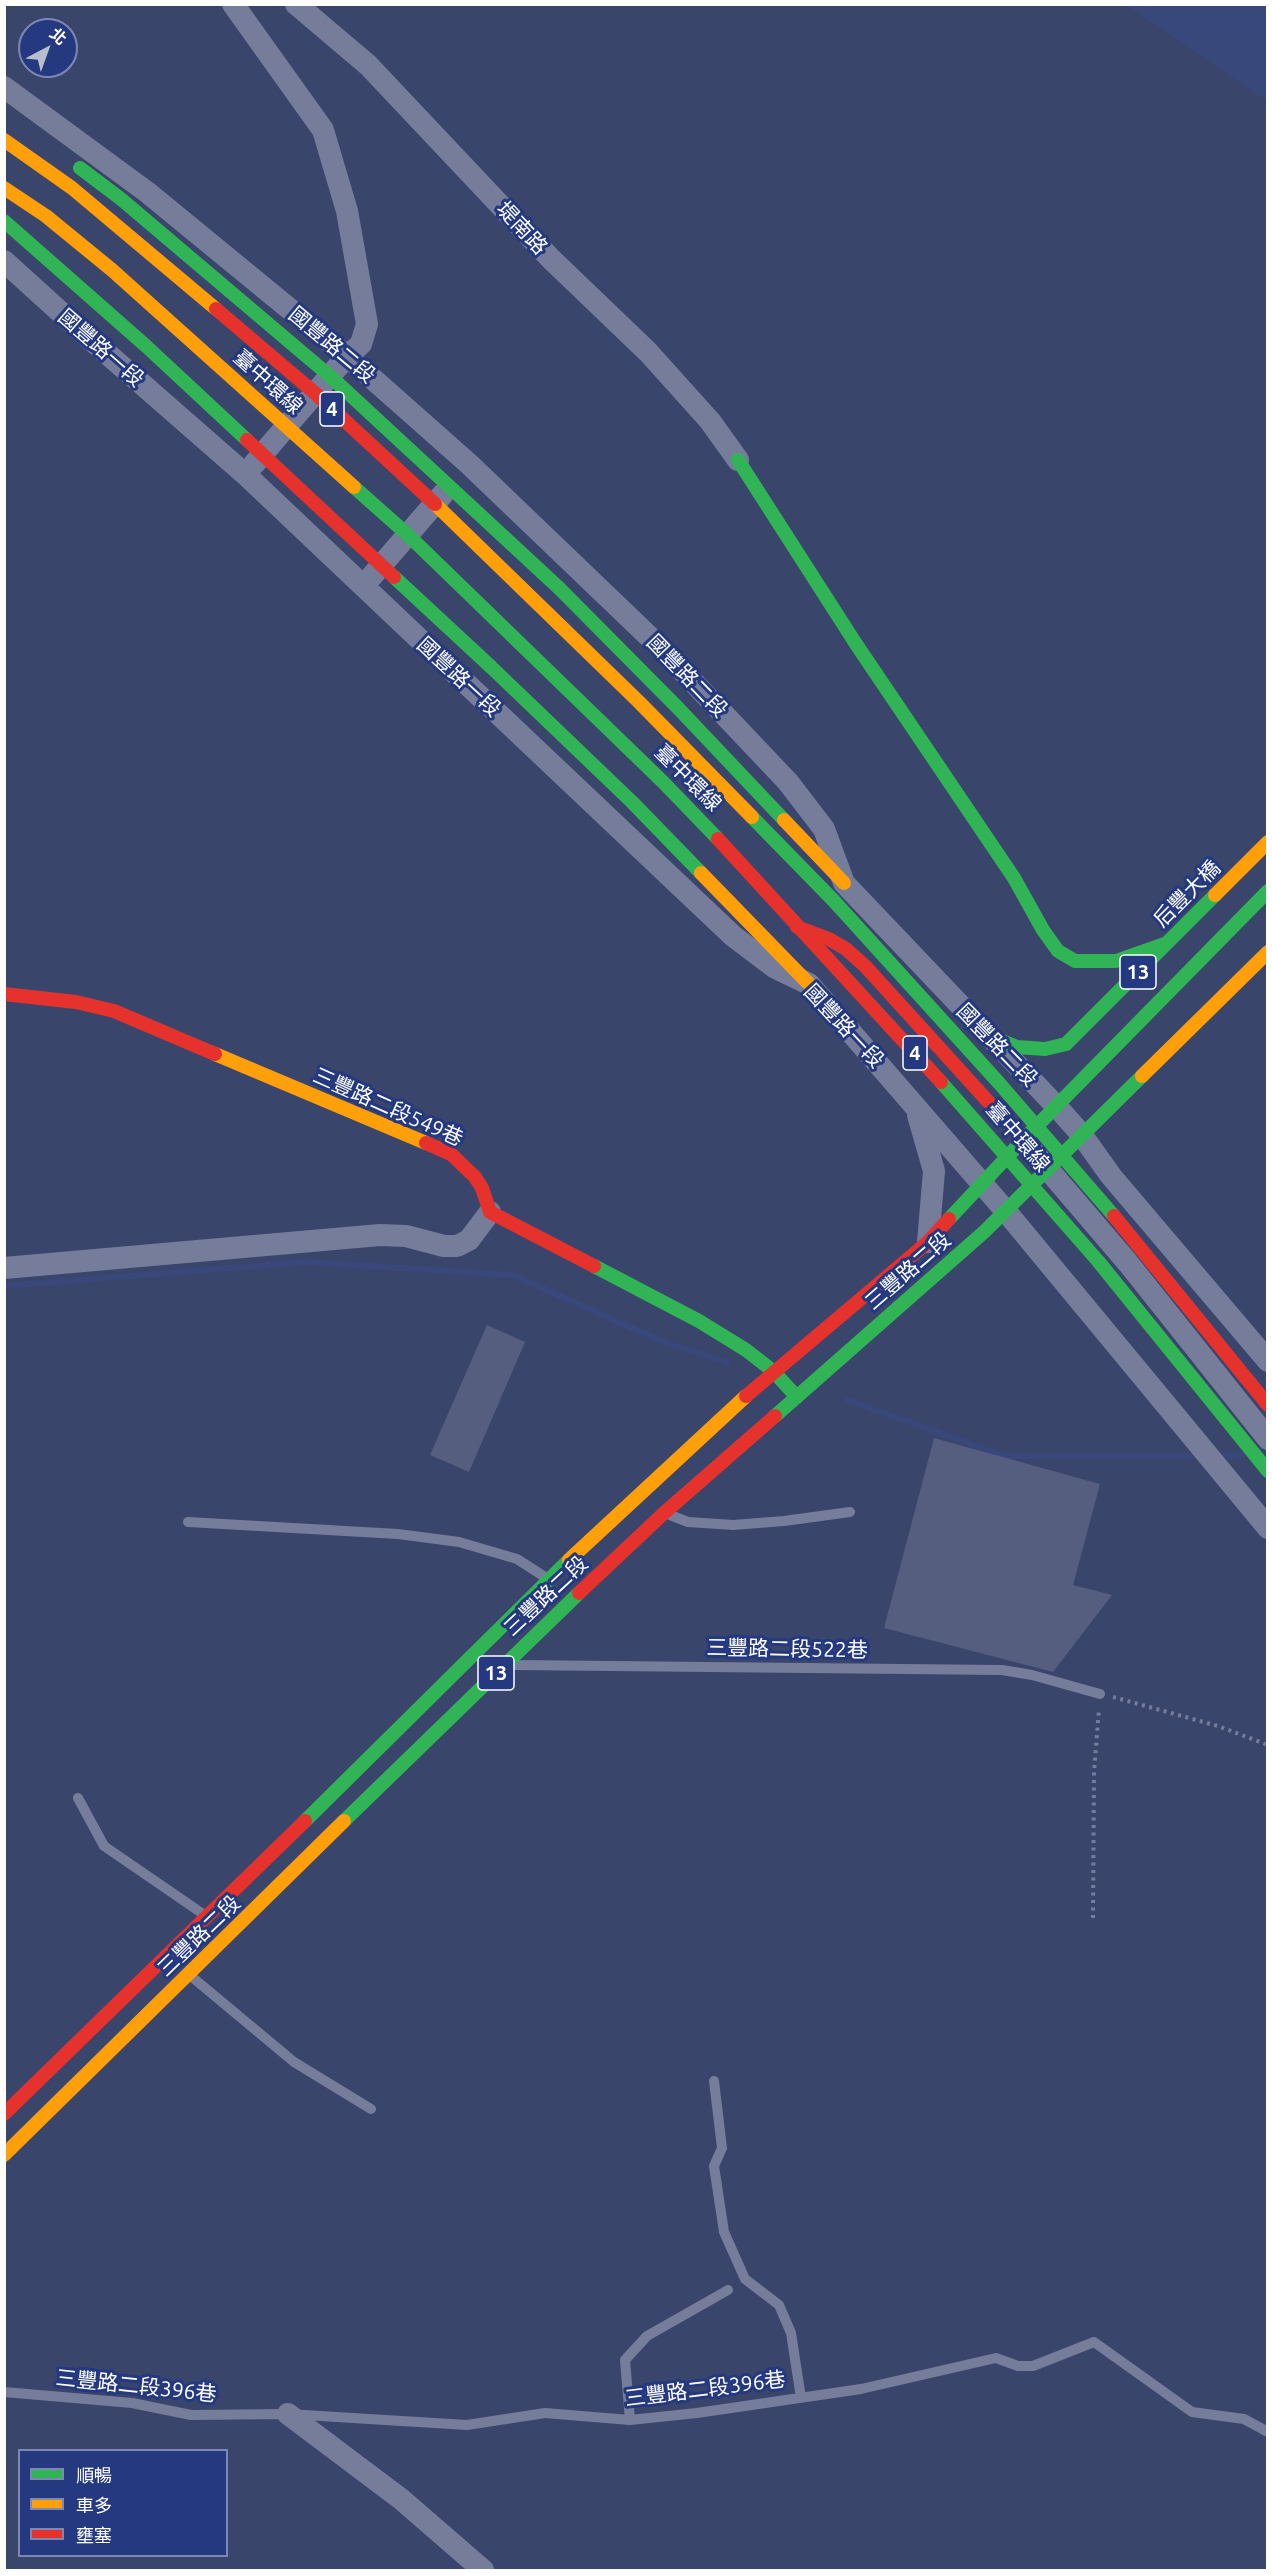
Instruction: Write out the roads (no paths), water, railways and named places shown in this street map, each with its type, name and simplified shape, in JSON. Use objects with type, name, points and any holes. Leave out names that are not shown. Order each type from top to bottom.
[{"type":"main road","name":"臺中環線","points":[[4,140],[72,188],[316,394],[440,508],[639,702],[834,901],[999,1083],[1138,1244],[1268,1405]]},
{"type":"main road","points":[[64,156],[121,199],[331,377],[477,510],[559,588],[679,709],[844,883]]},
{"type":"main road","name":"臺中環線","points":[[4,188],[46,216],[112,270],[408,535],[663,782],[755,878],[966,1110],[1098,1261],[1268,1471]]},
{"type":"main road","points":[[4,221],[146,346],[490,666],[733,904],[809,984]]},
{"type":"main road","points":[[738,460],[856,644],[1014,878],[1043,930],[1058,951],[1075,961],[1094,963],[1116,961],[1167,943]]},
{"type":"main road","name":"后豐大橋","points":[[987,1035],[1017,1047],[1045,1049],[1066,1044],[1268,842]]},
{"type":"main road","name":"13","points":[[1058,1108],[1268,891]]},
{"type":"main road","points":[[733,904],[829,939],[852,954],[1023,1140]]},
{"type":"main road","name":"13","points":[[1081,1134],[1268,952]]},
{"type":"main road","name":"三豐路二段549巷","points":[[4,994],[76,1002],[114,1011],[451,1154],[475,1177],[482,1188],[490,1212]]},
{"type":"main road","name":"三豐路二段","points":[[4,2114],[219,1926],[490,1656],[548,1579],[773,1371],[928,1242],[1023,1140],[1058,1108]]},
{"type":"main road","name":"三豐路二段","points":[[4,2155],[189,1975],[219,1926],[490,1656],[664,1513],[984,1232],[1004,1209],[1081,1134]]},
{"type":"main road","points":[[490,1212],[699,1321],[746,1350],[773,1371],[797,1397]]},
{"type":"street","points":[[233,4],[323,130],[347,211],[367,324],[361,344],[347,356],[246,475]]},
{"type":"street","name":"堤南路","points":[[296,4],[368,64],[551,259],[648,352],[711,421],[738,460]]},
{"type":"street","name":"國豐路二段","points":[[4,87],[147,192],[347,356],[469,464],[661,648],[788,782],[825,829],[844,883],[1058,1108],[1081,1134],[1111,1176],[1268,1361]]},
{"type":"street","name":"國豐路一段","points":[[4,261],[246,475],[733,936],[774,967],[809,984],[907,1095]]},
{"type":"street","points":[[363,586],[469,464]]},
{"type":"street","points":[[907,1095],[1268,1528]]},
{"type":"street","points":[[907,1095],[921,1120],[934,1171],[928,1242]]},
{"type":"street","points":[[1023,1140],[1128,1263],[1268,1439]]},
{"type":"street","points":[[4,1268],[380,1235],[405,1236],[444,1246],[457,1246],[469,1240],[490,1212]]},
{"type":"street","points":[[288,2414],[401,2499],[475,2568]]},
{"type":"lane","points":[[664,1513],[688,1522],[733,1525],[850,1512]]},
{"type":"lane","points":[[188,1522],[388,1534],[459,1542],[517,1559],[548,1579]]},
{"type":"lane","name":"三豐路二段522巷","points":[[490,1656],[1002,1670],[1032,1675],[1100,1694]]},
{"type":"lane","points":[[78,1798],[104,1846],[219,1926]]},
{"type":"lane","points":[[189,1975],[294,2062],[371,2109]]},
{"type":"lane","points":[[714,2081],[722,2148],[714,2166],[724,2232],[745,2279],[779,2305],[791,2333],[801,2398]]},
{"type":"lane","points":[[630,2420],[625,2360],[647,2336],[728,2289]]},
{"type":"lane","name":"三豐路二段396巷","points":[[4,2392],[132,2403],[191,2415],[288,2414],[467,2425],[545,2413],[630,2420],[861,2389],[996,2358],[1018,2367],[1033,2366],[1094,2342],[1192,2412],[1244,2419],[1268,2432]]},
{"type":"water","points":[[1126,5],[1267,5],[1267,101],[1128,6]]},
{"type":"waterway","points":[[4,1286],[307,1262],[513,1275],[666,1343],[727,1362]]},
{"type":"waterway","points":[[847,1400],[1005,1456],[1201,1456]]},
{"type":"waterway","points":[[1217,1456],[1243,1455]]}]
